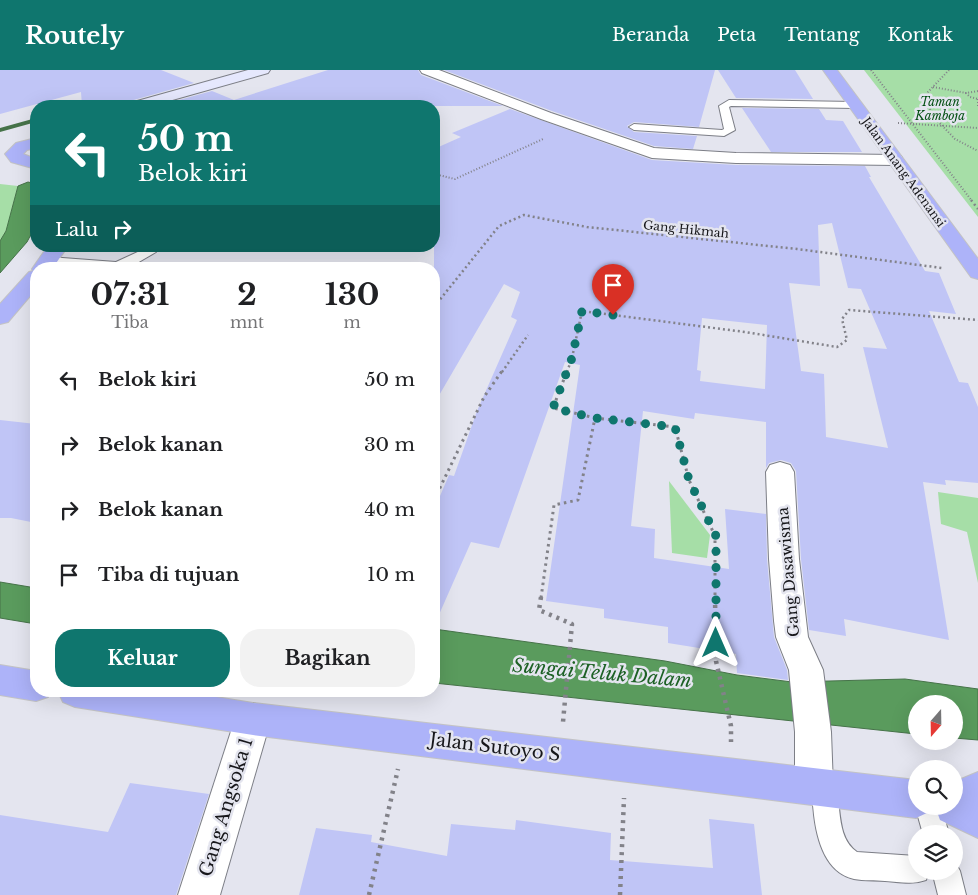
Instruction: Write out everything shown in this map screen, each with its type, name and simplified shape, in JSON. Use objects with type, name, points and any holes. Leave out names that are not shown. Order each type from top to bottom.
[{"type":"highway","name":"Jalan Anang Adenansi","points":[[830,70],[978,273]]},
{"type":"highway","points":[[0,146],[30,151]]},
{"type":"highway","points":[[0,161],[30,152]]},
{"type":"highway","points":[[0,317],[30,282]]},
{"type":"highway","points":[[0,680],[30,685]]},
{"type":"highway","name":"Jalan Sutoyo S","points":[[112,697],[252,720],[908,798]]},
{"type":"highway","points":[[963,797],[978,791]]},
{"type":"highway","points":[[963,811],[978,819]]},
{"type":"street","points":[[156,100],[263,70]]},
{"type":"street","points":[[427,70],[642,150],[668,155],[895,160]]},
{"type":"street","name":"Gang Dasawisma","points":[[780,472],[784,559],[790,621],[792,637],[806,670],[819,787]]},
{"type":"street","name":"Gang Angsoka 1","points":[[199,895],[252,720]]},
{"type":"lane","points":[[634,127],[724,133],[730,129],[724,106],[727,104],[855,105]]},
{"type":"lane","points":[[129,262],[148,252]]},
{"type":"lane","points":[[819,787],[833,844],[845,862],[853,865],[908,869]]},
{"type":"path","points":[[871,70],[978,209]]},
{"type":"path","points":[[950,70],[927,93],[931,114],[955,138],[978,151]]},
{"type":"path","points":[[932,87],[966,93],[978,91]]},
{"type":"path","points":[[966,93],[968,96],[978,99],[978,106]]},
{"type":"path","points":[[868,123],[978,128]]},
{"type":"path","points":[[440,175],[455,179],[573,125]]},
{"type":"path","name":"Gang Hikmah","points":[[440,300],[499,226],[524,215],[587,227],[797,249],[978,273]]},
{"type":"path","points":[[731,726],[716,661],[716,536],[689,480],[675,427],[595,418],[553,408],[572,358],[582,311],[745,332],[837,347],[846,340],[842,319],[849,310],[978,320]]},
{"type":"path","points":[[440,488],[484,397],[528,335]]},
{"type":"path","points":[[564,705],[572,624],[539,610],[554,505],[578,500],[595,418]]},
{"type":"path","points":[[370,895],[405,737]]},
{"type":"path","points":[[620,895],[625,763]]},
{"type":"green space","name":"Taman Kamboja","points":[[864,70],[978,70],[978,217]]},
{"type":"green space","points":[[0,184],[18,186],[6,231],[0,241]]},
{"type":"green space","points":[[669,481],[710,535],[707,558],[672,553]]},
{"type":"green space","points":[[938,492],[978,498],[978,583],[967,532],[941,524]]},
{"type":"water","points":[[30,182],[30,236],[0,273],[0,241],[6,231],[18,186]]},
{"type":"water","points":[[0,582],[30,587],[30,623],[0,618]]},
{"type":"water","name":"Sungai Teluk Dalam","points":[[440,630],[665,661],[737,675],[792,682],[905,679],[978,689],[978,740],[963,739],[963,695],[908,695],[908,733],[440,684]]},
{"type":"building","points":[[0,70],[161,70],[194,83],[134,100],[82,100],[81,92],[52,100],[30,100],[30,106],[0,114]]},
{"type":"building","points":[[328,70],[418,70],[421,75],[503,106],[440,106],[440,100],[234,100]]},
{"type":"building","points":[[444,70],[715,70],[699,127],[634,122],[627,126],[634,132],[697,136],[693,149],[654,146],[552,111]]},
{"type":"building","points":[[718,70],[795,70],[813,99],[736,98]]},
{"type":"building","points":[[212,91],[234,100],[179,100]]},
{"type":"building","points":[[742,108],[819,109],[826,120],[843,121],[862,152],[771,152]]},
{"type":"building","points":[[510,109],[652,160],[736,165],[865,166],[871,177],[869,177],[925,271],[939,273],[956,314],[929,311],[959,382],[968,383],[978,407],[978,483],[945,480],[946,485],[923,482],[949,640],[844,619],[846,636],[809,630],[801,559],[796,471],[791,463],[781,460],[769,463],[766,468],[766,422],[695,413],[694,419],[643,411],[631,526],[655,529],[654,558],[729,569],[725,509],[766,514],[767,559],[774,637],[787,670],[788,680],[737,673],[736,654],[668,643],[668,627],[604,618],[604,609],[546,601],[580,365],[565,362],[499,548],[471,542],[440,612],[440,496],[449,475],[454,476],[477,411],[517,320],[511,317],[520,292],[504,284],[440,394],[440,262],[434,262],[434,252],[440,252],[440,146],[461,137],[452,133]],"holes":[[[832,223],[848,288],[861,289],[887,349],[863,347],[888,448],[826,437],[824,374],[801,371],[789,283],[820,286],[818,225]],[[702,318],[767,325],[765,389],[700,381],[701,371],[697,370]]]},
{"type":"building","points":[[0,420],[30,423],[30,522],[0,518]]},
{"type":"building","points":[[130,783],[209,794],[176,895],[0,895],[0,815],[108,832]]},
{"type":"building","points":[[709,819],[754,824],[762,895],[299,895],[316,828],[372,835],[371,842],[447,856],[451,824],[515,830],[516,820],[611,833],[610,860],[713,868]]},
{"type":"waterway","points":[[0,130],[30,122]]},
{"type":"route","points":[[613,315],[582,311],[572,358],[553,408],[595,418],[675,427],[689,480],[716,536],[716,643]]}]
